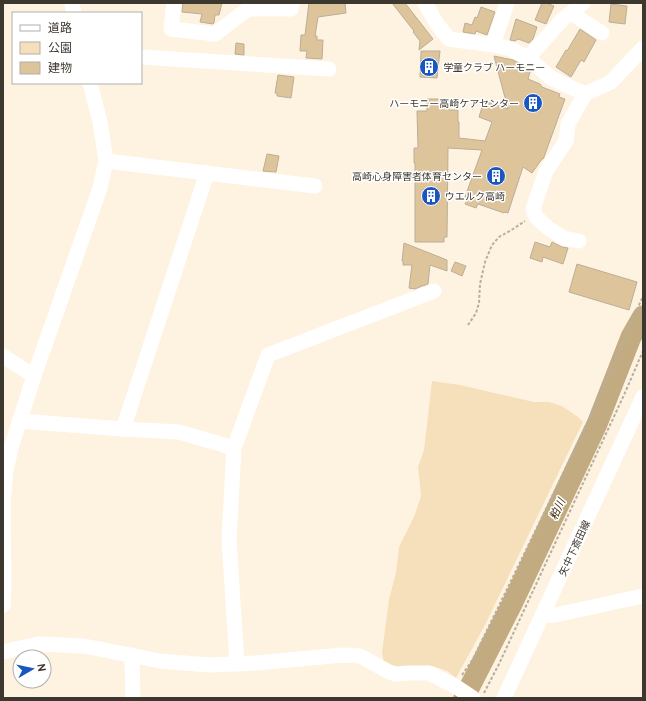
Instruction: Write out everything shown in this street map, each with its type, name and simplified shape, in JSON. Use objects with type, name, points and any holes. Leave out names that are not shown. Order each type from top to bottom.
[{"type":"street","points":[[174,3],[171,29],[215,34],[248,6],[291,9],[292,3]]},
{"type":"street","points":[[425,3],[437,24],[449,39],[493,45],[511,50],[528,58],[551,78],[585,94]]},
{"type":"street","points":[[493,45],[507,3]]},
{"type":"street","points":[[528,58],[563,19],[583,3]]},
{"type":"street","points":[[571,13],[602,33]]},
{"type":"street","points":[[579,241],[564,238],[548,228],[536,217],[533,209],[546,171],[566,141],[568,124],[585,94],[611,82],[643,48]]},
{"type":"street","points":[[142,57],[329,69]]},
{"type":"street","points":[[3,605],[3,503],[6,470],[11,448],[34,376],[100,188],[106,161],[100,122],[90,84]]},
{"type":"street","points":[[106,161],[315,186]]},
{"type":"street","points":[[123,429],[207,173]]},
{"type":"street","points":[[237,664],[229,539],[234,448],[268,355],[434,290]]},
{"type":"street","points":[[3,356],[34,376]]},
{"type":"street","name":"矢中下斎田線","points":[[504,698],[643,397]]},
{"type":"street","points":[[19,421],[179,432],[234,448]]},
{"type":"street","points":[[543,615],[555,615],[643,596]]},
{"type":"street","points":[[3,652],[38,644],[84,646],[160,661],[209,665],[256,663],[344,655],[360,656],[388,672],[396,674],[429,673],[456,688],[478,697]]},
{"type":"street","points":[[132,655],[133,698]]},
{"type":"path","points":[[468,325],[476,312],[479,303],[480,284],[485,262],[492,244],[499,237],[529,218],[533,209]]},
{"type":"path","points":[[456,688],[473,659],[591,415],[643,296]]},
{"type":"path","points":[[478,697],[499,664],[608,430],[643,351]]},
{"type":"green space","points":[[432,381],[460,385],[534,402],[549,402],[562,406],[583,422],[485,625],[456,678],[447,671],[433,666],[403,670],[384,663],[382,653],[389,599],[396,573],[399,547],[414,517],[421,496],[418,467],[424,450]]},
{"type":"building","points":[[183,3],[222,3],[219,15],[215,15],[213,24],[200,22],[202,14],[182,12]]},
{"type":"building","points":[[309,3],[345,3],[346,13],[318,17],[315,36],[317,36],[317,40],[323,40],[322,59],[306,58],[307,51],[300,51],[301,35],[305,35]]},
{"type":"building","points":[[392,3],[405,3],[433,39],[419,50],[420,41]]},
{"type":"building","points":[[542,3],[554,6],[546,24],[535,20]]},
{"type":"building","points":[[611,4],[627,6],[625,24],[609,22]]},
{"type":"building","points":[[481,7],[495,12],[487,35],[476,31],[475,34],[463,32],[465,23],[472,25],[475,17],[477,18]]},
{"type":"building","points":[[516,19],[537,27],[533,39],[529,43],[518,39],[515,41],[510,40]]},
{"type":"building","points":[[580,29],[596,40],[584,62],[581,60],[571,77],[556,67]]},
{"type":"building","points":[[236,43],[244,44],[244,55],[235,54]]},
{"type":"building","name":"学童クラブ ハーモニー","points":[[421,51],[440,51],[437,78],[420,77]]},
{"type":"building","points":[[494,56],[513,60],[523,65],[530,72],[528,79],[540,84],[542,87],[560,94],[559,97],[565,99],[544,157],[532,173],[523,167],[508,213],[504,213],[478,204],[476,208],[465,204],[468,198],[465,197],[482,150],[448,148],[447,237],[444,237],[444,242],[415,242],[414,148],[418,148],[417,111],[427,111],[427,99],[448,99],[449,110],[458,110],[459,138],[485,141],[492,122],[479,117],[484,101],[508,109]]},
{"type":"building","points":[[278,75],[294,77],[291,98],[277,96],[277,93],[275,93]]},
{"type":"building","points":[[267,154],[279,156],[276,172],[263,171]]},
{"type":"building","points":[[535,242],[550,247],[552,242],[568,248],[563,264],[543,257],[542,262],[530,258]]},
{"type":"building","points":[[404,243],[447,260],[447,271],[430,265],[428,284],[422,285],[415,289],[409,288],[412,265],[403,265]]},
{"type":"building","points":[[455,262],[466,266],[462,276],[451,271]]},
{"type":"building","points":[[577,264],[637,282],[629,310],[569,292]]},
{"type":"waterway","name":"粕川","points":[[464,698],[512,604],[597,424],[631,337],[643,316]]},
{"type":"place","name":"学童クラブ ハーモニー","points":[[429,67]]},
{"type":"place","name":"ハーモニー高崎ケアセンター","points":[[533,103]]},
{"type":"place","name":"高崎心身障害者体育センター","points":[[496,176]]},
{"type":"place","name":"ウエルク高崎","points":[[431,196]]}]
